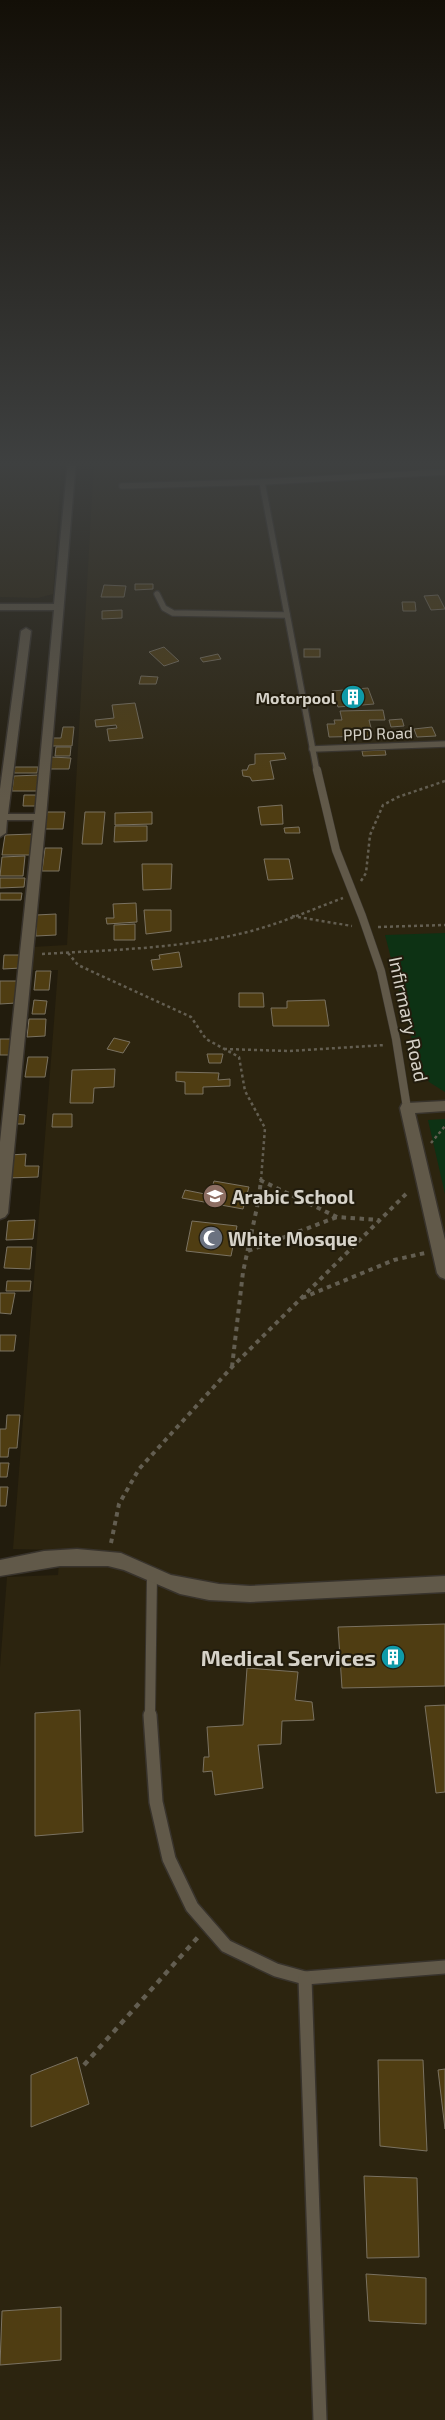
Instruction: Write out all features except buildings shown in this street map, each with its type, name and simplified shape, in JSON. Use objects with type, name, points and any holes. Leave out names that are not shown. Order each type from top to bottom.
[{"type":"street","points":[[0,1213],[5,1119],[26,955],[61,573]]},
{"type":"street","points":[[0,607],[58,607]]},
{"type":"street","points":[[0,833],[26,631]]},
{"type":"street","points":[[1,817],[40,817]]},
{"type":"street","points":[[407,1108],[445,1106]]},
{"type":"street","name":"Infirmary Road","points":[[407,1108],[445,1274]]},
{"type":"street","points":[[0,1568],[36,1560],[110,1559],[132,1565],[171,1583],[196,1589],[250,1594],[445,1584]]},
{"type":"lane","name":"Infirmary Road","points":[[279,573],[312,749],[333,840],[375,956],[389,1002],[398,1044],[407,1108]]},
{"type":"lane","points":[[157,594],[164,608],[173,613],[287,614]]},
{"type":"lane","name":"PPD Road","points":[[312,749],[445,744]]},
{"type":"lane","points":[[152,1575],[150,1761],[158,1811],[171,1865],[189,1904],[206,1928],[230,1950],[262,1966],[305,1978],[445,1967]]},
{"type":"lane","points":[[305,1978],[315,2320],[320,2420]]},
{"type":"path","points":[[26,955],[173,946],[230,936],[352,894],[366,873],[370,835],[383,805],[398,797],[445,781]]},
{"type":"path","points":[[68,953],[78,965],[191,1017],[206,1039],[239,1057],[245,1091],[265,1128],[259,1198],[243,1272],[232,1367]]},
{"type":"path","points":[[224,1049],[289,1050],[398,1044]]},
{"type":"path","points":[[110,1559],[117,1506],[126,1487],[139,1469],[232,1367],[422,1177]]},
{"type":"path","points":[[260,1180],[337,1217],[379,1220]]},
{"type":"path","points":[[248,1251],[337,1217]]},
{"type":"path","points":[[299,1299],[394,1260],[439,1249]]},
{"type":"path","points":[[84,2064],[206,1928]]},
{"type":"shaded area","points":[[0,573],[54,573],[53,594],[38,598],[0,597]]},
{"type":"shaded area","points":[[88,573],[445,573],[445,2420],[0,2420],[0,1667],[7,1577],[58,1575],[60,1550],[13,1549],[58,970],[29,970],[33,947],[67,945]]},
{"type":"green space","points":[[445,933],[445,1092],[429,1082],[418,1063],[385,935]]},
{"type":"green space","points":[[445,1119],[445,1194],[428,1120]]},
{"type":"place","name":"Motorpool","points":[[353,697]]},
{"type":"place","name":"Arabic School","points":[[215,1196]]},
{"type":"place","name":"White Mosque","points":[[211,1238]]},
{"type":"place","name":"Medical Services","points":[[393,1657]]}]
